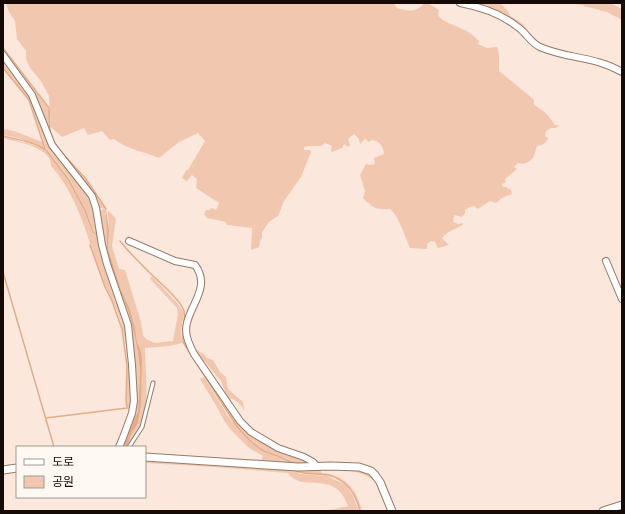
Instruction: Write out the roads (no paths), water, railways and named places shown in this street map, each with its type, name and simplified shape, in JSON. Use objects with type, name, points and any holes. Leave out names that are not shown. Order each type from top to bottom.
[{"type":"street","points":[[460,3],[484,8],[500,15],[520,29],[533,43],[540,47],[598,61],[622,72]]},
{"type":"street","points":[[3,55],[32,95],[52,145],[92,196],[96,208],[102,245],[107,264],[128,325],[132,358],[134,400],[129,424],[119,446]]},
{"type":"street","points":[[130,241],[175,261],[195,265],[200,275],[200,295],[187,323],[186,331],[189,345],[194,354],[240,421],[251,432],[278,448],[304,457],[313,462],[316,466]]},
{"type":"street","points":[[606,261],[622,299]]},
{"type":"street","points":[[146,457],[298,467],[331,466],[359,468],[371,471],[380,482],[392,511]]},
{"type":"street","points":[[3,470],[16,468]]},
{"type":"street","points":[[603,511],[622,505]]},
{"type":"lane","points":[[130,446],[142,427],[153,383]]},
{"type":"waterway","points":[[3,48],[49,108],[50,132]]},
{"type":"waterway","points":[[3,68],[29,100],[45,149]]},
{"type":"waterway","points":[[3,136],[30,143],[46,150],[69,180],[85,211],[93,232],[98,236]]},
{"type":"waterway","points":[[53,140],[57,147]]},
{"type":"waterway","points":[[63,154],[86,179],[106,209]]},
{"type":"waterway","points":[[120,241],[182,306],[184,311],[183,342],[236,425],[249,440],[260,449],[294,464]]},
{"type":"waterway","points":[[46,418],[127,408],[127,366],[122,329],[90,245]]},
{"type":"waterway","points":[[3,272],[54,446]]},
{"type":"waterway","points":[[296,471],[328,475],[340,480],[353,493],[360,511]]},
{"type":"waterway","points":[[616,511],[622,509]]}]
